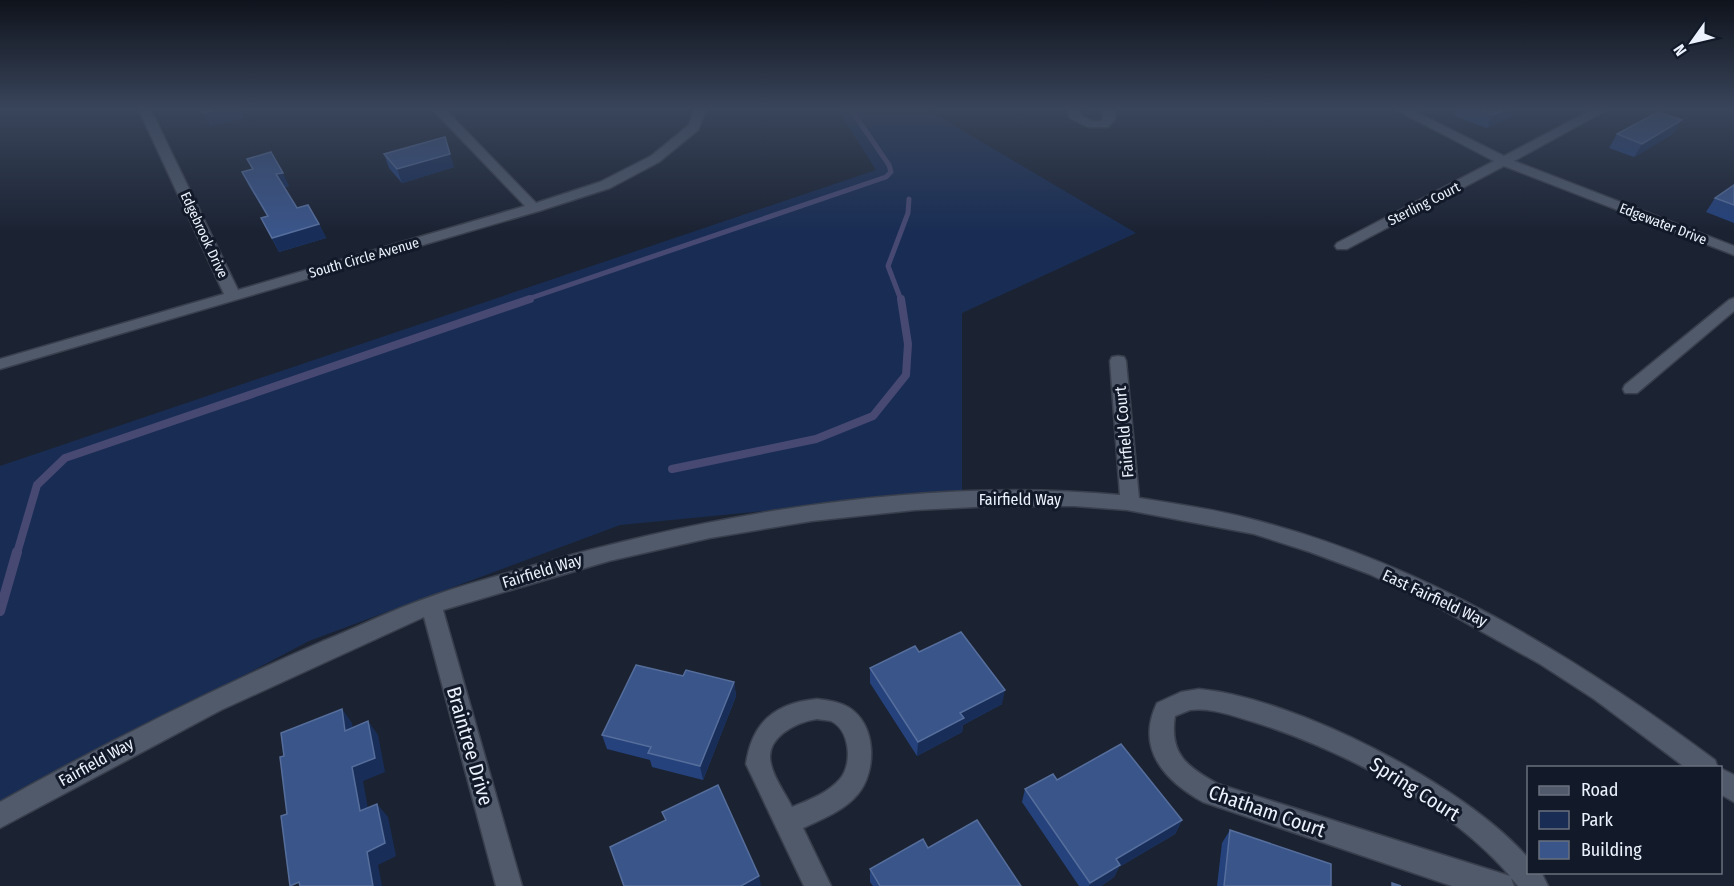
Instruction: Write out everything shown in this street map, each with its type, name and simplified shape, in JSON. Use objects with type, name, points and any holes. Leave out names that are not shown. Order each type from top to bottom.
[{"type":"street","name":"Edgebrook Drive","points":[[164,149],[233,296]]},
{"type":"street","points":[[477,149],[534,208]]},
{"type":"street","name":"South Circle Avenue","points":[[0,364],[534,208],[605,185],[655,159],[667,149]]},
{"type":"street","name":"Edgewater Drive","points":[[1481,149],[1506,162],[1592,194],[1615,206],[1734,251]]},
{"type":"street","name":"Sterling Court","points":[[1342,246],[1529,149]]},
{"type":"street","name":"Edgewater Drive","points":[[1592,194],[1620,200],[1734,239]]},
{"type":"street","points":[[1631,389],[1734,303]]},
{"type":"street","name":"Fairfield Court","points":[[1118,361],[1130,503]]},
{"type":"street","name":"Fairfield Way","points":[[0,816],[207,704],[431,605],[609,552],[755,521],[872,507],[962,500],[1047,497],[1130,503]]},
{"type":"street","name":"East Fairfield Way","points":[[1130,503],[1252,526],[1338,555],[1439,596],[1561,663],[1648,722],[1703,766]]},
{"type":"street","name":"Braintree Drive","points":[[431,605],[509,886]]},
{"type":"street","name":"Chatham Court","points":[[1277,718],[1199,699],[1179,702],[1165,710],[1161,726],[1161,745],[1170,764],[1186,780],[1212,794],[1449,872],[1501,886]]},
{"type":"street","points":[[787,823],[835,798],[852,782],[860,762],[859,744],[850,726],[840,714],[815,709],[783,718],[761,745],[758,764],[787,823],[818,886]]},
{"type":"street","name":"Spring Court","points":[[1277,718],[1335,741],[1397,775],[1457,813],[1502,849],[1535,886]]},
{"type":"street","points":[[1722,781],[1734,790]]},
{"type":"green space","points":[[863,149],[994,149],[1136,233],[962,313],[962,492],[620,525],[309,641],[0,804],[0,466],[876,170]]},
{"type":"building","points":[[401,149],[449,149],[450,154],[397,169],[384,154]]},
{"type":"building","points":[[271,152],[283,173],[276,174],[297,208],[308,205],[319,224],[272,238],[261,218],[268,216],[242,172],[253,169],[247,159]]},
{"type":"building","points":[[1734,185],[1734,205],[1715,198]]},
{"type":"building","points":[[961,632],[1005,690],[960,713],[964,718],[918,742],[870,668],[915,646],[919,652]]},
{"type":"building","points":[[636,665],[683,676],[686,670],[734,682],[700,766],[648,753],[651,747],[602,735]]},
{"type":"building","points":[[342,709],[345,731],[368,721],[375,758],[352,767],[360,811],[377,804],[385,843],[367,852],[373,886],[300,886],[299,882],[290,886],[281,816],[287,814],[280,757],[284,756],[281,733]]},
{"type":"building","points":[[1121,744],[1182,820],[1116,859],[1120,865],[1090,883],[1025,789],[1053,774],[1057,780]]},
{"type":"building","points":[[718,785],[759,876],[741,886],[624,886],[610,847],[666,820],[662,812]]},
{"type":"building","points":[[977,820],[1021,886],[880,886],[870,869],[923,839],[928,848]]},
{"type":"building","points":[[1230,830],[1331,864],[1331,886],[1224,886]]},
{"type":"waterway","points":[[525,300],[886,177],[891,172],[878,149]]},
{"type":"waterway","points":[[901,300],[888,266],[908,213],[909,199]]},
{"type":"waterway","points":[[17,553],[37,485],[65,458],[530,299]]},
{"type":"waterway","points":[[672,469],[816,439],[873,416],[906,375],[908,344],[901,299]]},
{"type":"waterway","points":[[0,611],[17,552]]}]
